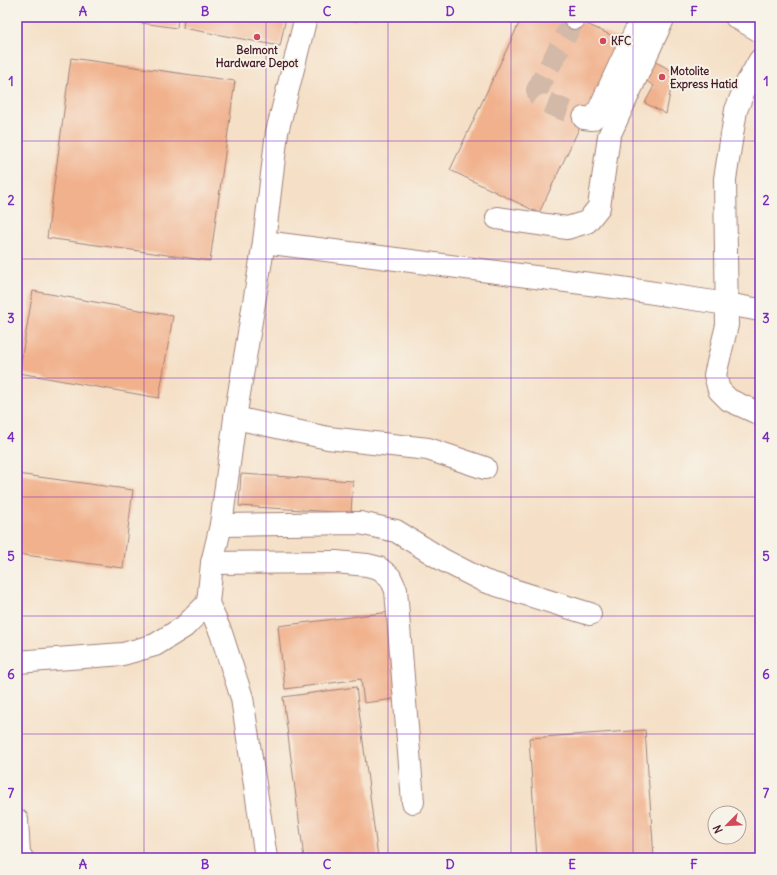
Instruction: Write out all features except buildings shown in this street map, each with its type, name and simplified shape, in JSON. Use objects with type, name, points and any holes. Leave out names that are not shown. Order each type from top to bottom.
[{"type":"street","points":[[266,858],[242,698],[221,633],[208,604],[212,563],[222,525],[235,418],[264,242],[277,132],[306,17]]},
{"type":"street","points":[[584,118],[592,119],[596,116],[642,17]]},
{"type":"street","points":[[497,218],[567,228],[587,222],[599,207],[609,136],[664,17]]},
{"type":"street","points":[[736,17],[760,31]]},
{"type":"street","points":[[760,60],[747,83],[736,110],[725,179],[727,325],[715,375],[719,390],[729,400],[760,414]]},
{"type":"street","points":[[264,242],[621,288],[760,310]]},
{"type":"street","points":[[235,418],[328,438],[428,449],[485,468]]},
{"type":"street","points":[[222,525],[360,523],[396,531],[443,560],[484,580],[590,614]]},
{"type":"street","points":[[212,563],[336,562],[368,565],[379,568],[390,577],[396,590],[414,802]]},
{"type":"street","points":[[17,662],[123,654],[155,645],[184,627],[208,604]]},
{"type":"street","points":[[17,820],[19,854],[22,858]]},
{"type":"tunnel","points":[[575,18],[537,90],[539,96],[545,102],[584,118]]},
{"type":"place","name":"Belmont Hardware Depot","points":[[257,37]]},
{"type":"place","name":"KFC","points":[[603,41]]},
{"type":"place","name":"Motolite Express Hatid","points":[[662,77]]}]
